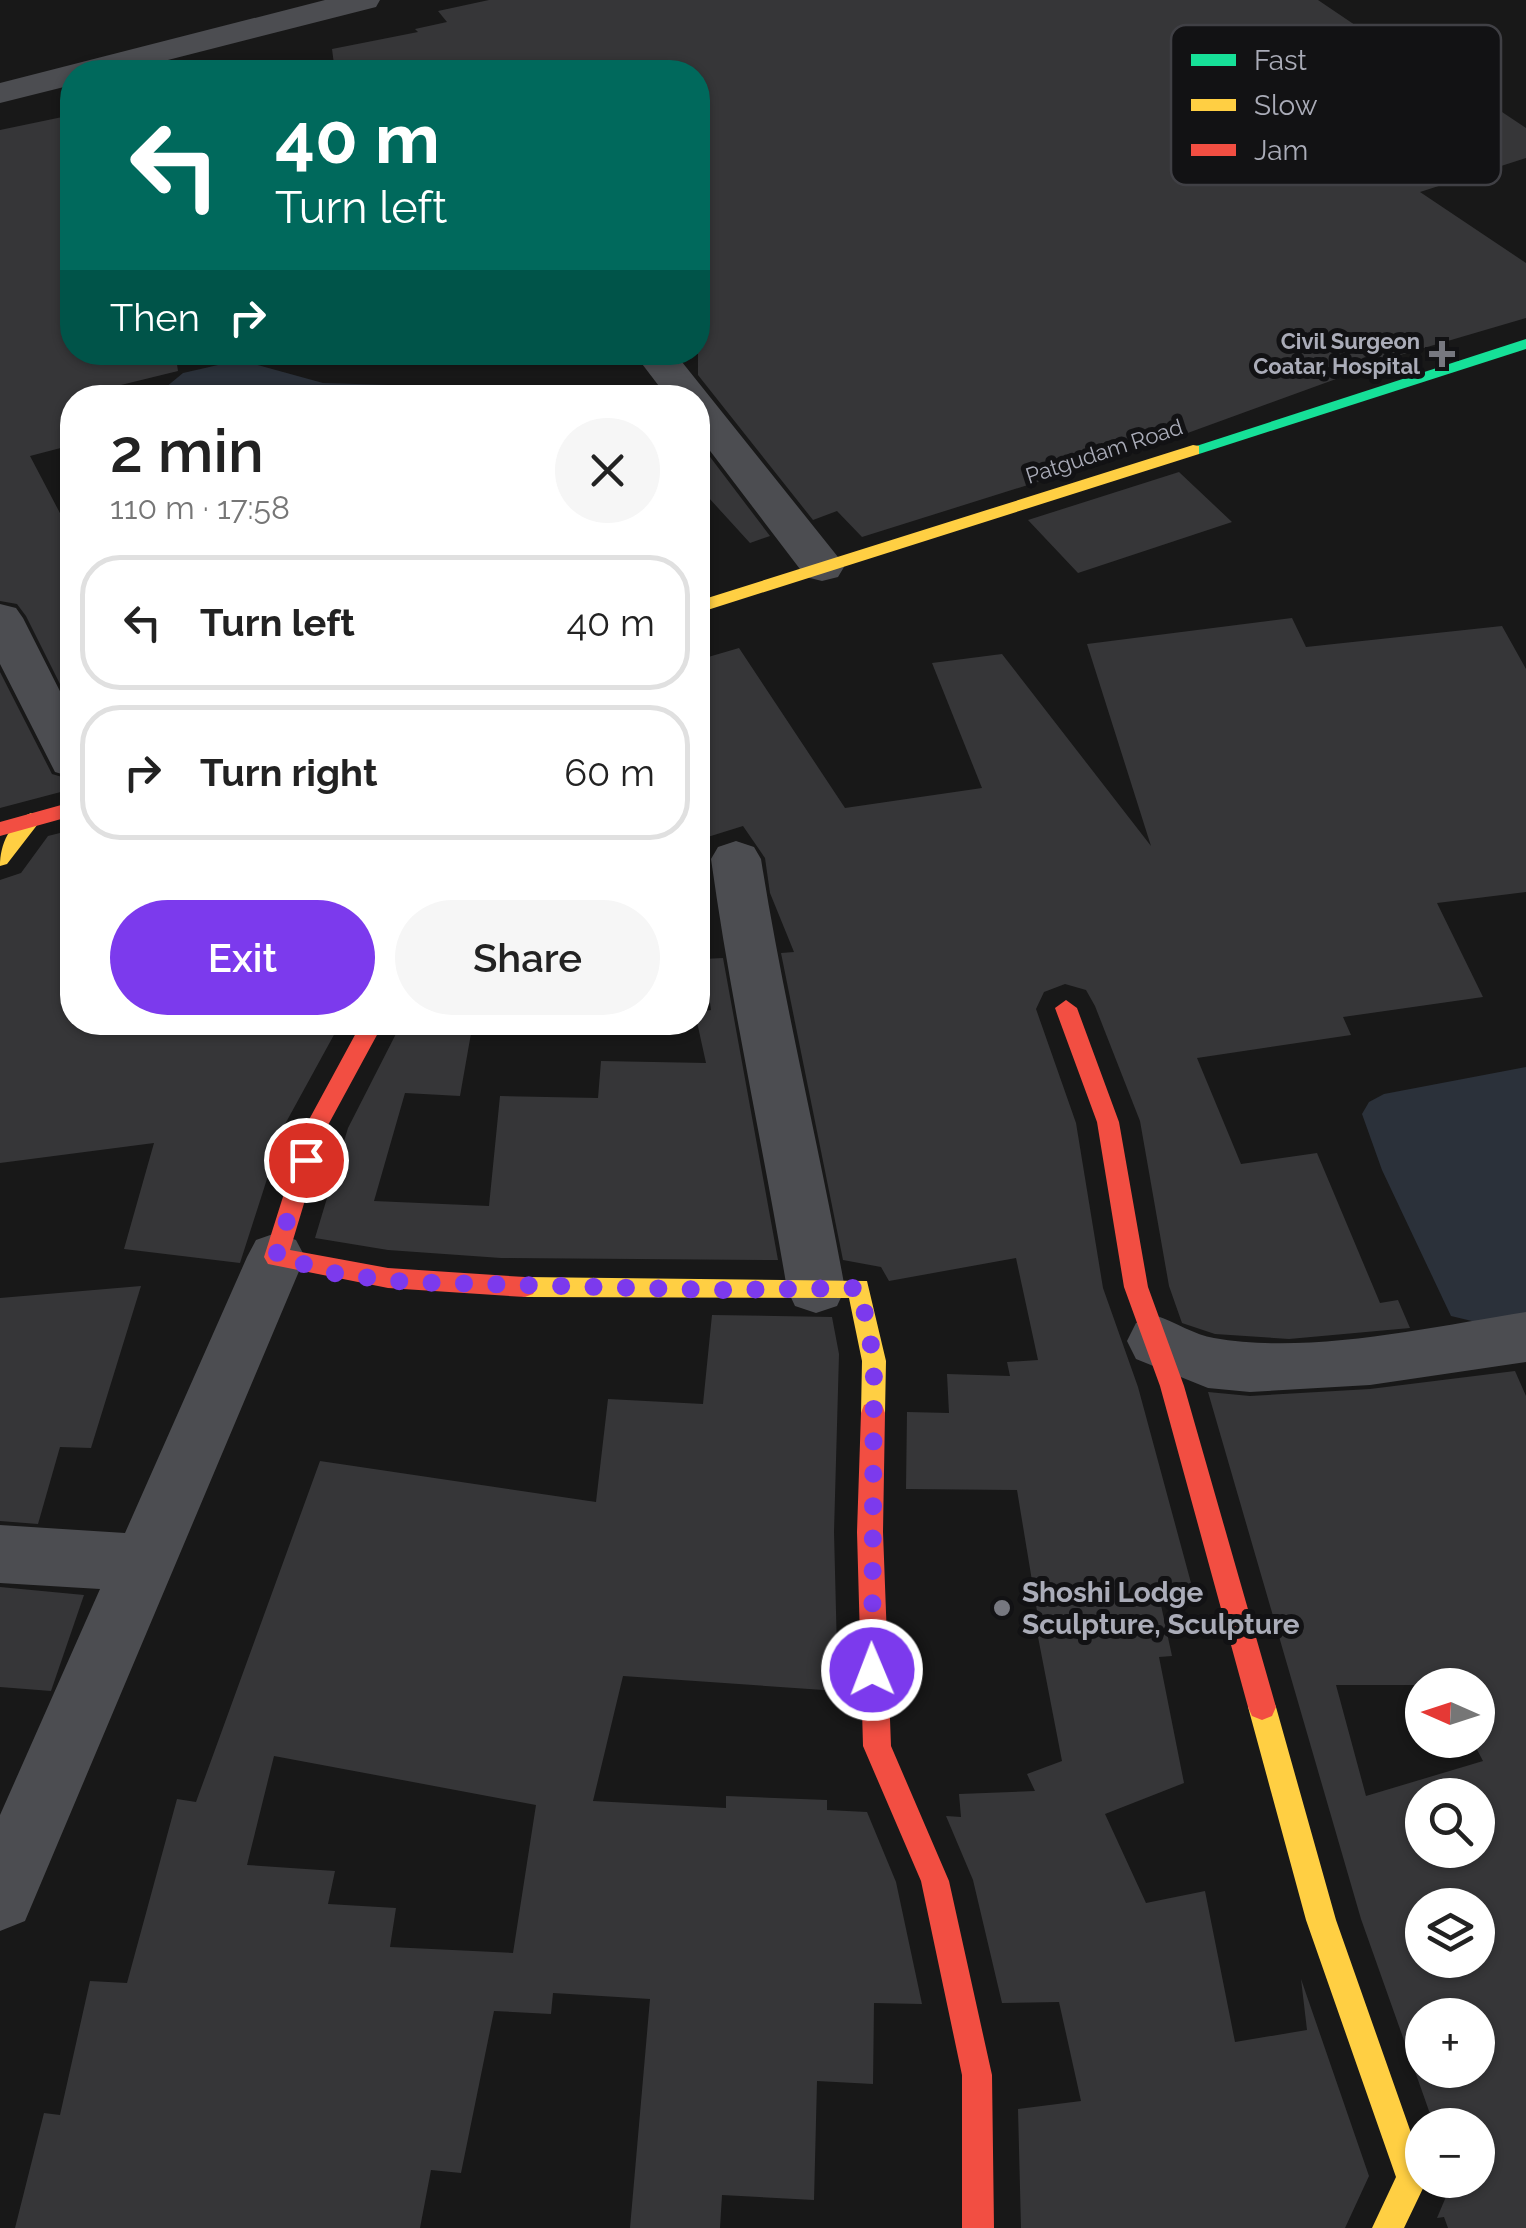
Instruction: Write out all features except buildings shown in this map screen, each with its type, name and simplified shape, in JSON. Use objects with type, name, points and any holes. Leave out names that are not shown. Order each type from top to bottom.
[{"type":"street","points":[[129,60],[364,0]]},
{"type":"street","points":[[0,93],[60,78]]},
{"type":"street","name":"Patgudam Road","points":[[710,604],[1526,344]]},
{"type":"street","points":[[663,365],[679,385]]},
{"type":"street","points":[[710,423],[822,567]]},
{"type":"street","points":[[0,618],[60,737]]},
{"type":"street","points":[[0,828],[60,812]]},
{"type":"street","points":[[0,859],[31,820]]},
{"type":"street","points":[[736,859],[756,994],[790,1141],[816,1289]]},
{"type":"street","points":[[1066,1008],[1108,1122],[1136,1287],[1157,1342],[1321,1920],[1412,2178],[1388,2228]]},
{"type":"street","points":[[0,1896],[276,1256],[316,1127],[366,1035]]},
{"type":"street","points":[[276,1256],[338,1274],[406,1282],[860,1288],[874,1361],[870,1532],[877,1746],[934,1880],[977,2075],[978,2228]]},
{"type":"street","points":[[1157,1342],[1212,1364],[1274,1364],[1358,1360],[1526,1337]]},
{"type":"street","points":[[0,1554],[145,1563]]},
{"type":"shaded area","points":[[218,365],[258,365],[323,383],[389,385],[168,385],[183,373]]},
{"type":"shaded area","points":[[1526,1067],[1526,1317],[1476,1322],[1451,1316],[1382,1170],[1362,1114],[1369,1102],[1384,1094]]},
{"type":"traffic: fast","points":[[1193,450],[1526,344]]},
{"type":"traffic: slow","points":[[710,603],[1193,450]]},
{"type":"traffic: slow","points":[[0,859],[31,820]]},
{"type":"traffic: slow","points":[[525,1287],[859,1288],[874,1361],[873,1413]]},
{"type":"traffic: slow","points":[[1262,1707],[1321,1920],[1412,2178],[1388,2228]]},
{"type":"traffic: jam","points":[[0,829],[60,812]]},
{"type":"traffic: jam","points":[[1066,1008],[1108,1122],[1136,1287],[1172,1386],[1262,1707]]},
{"type":"traffic: jam","points":[[366,1035],[316,1127],[276,1257],[388,1278],[525,1287]]},
{"type":"traffic: jam","points":[[873,1413],[870,1532],[877,1746],[935,1881],[977,2075],[978,2228]]},
{"type":"place","name":"Civil Surgeon Coatar, Hospital","points":[[1442,354]]},
{"type":"place","name":"Shoshi Lodge Sculpture, Sculpture","points":[[1002,1608]]},
{"type":"route","points":[[306,1160],[276,1256],[338,1274],[406,1282],[530,1287],[860,1288],[874,1361],[872,1670]]}]
